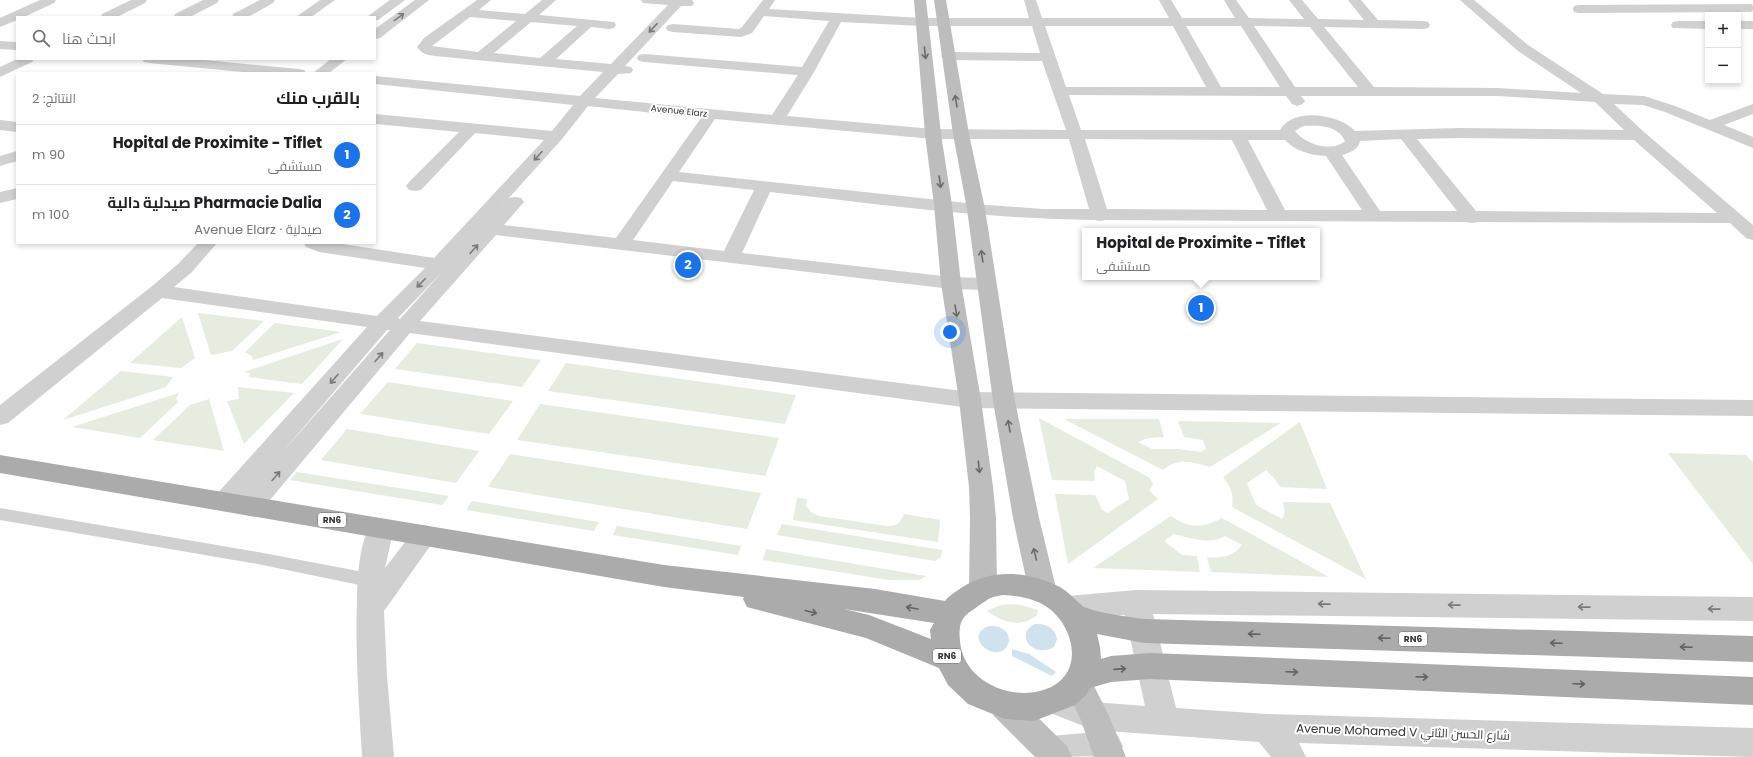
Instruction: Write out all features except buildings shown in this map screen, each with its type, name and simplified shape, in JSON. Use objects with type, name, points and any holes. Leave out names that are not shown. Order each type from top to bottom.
[{"type":"main road","name":"RN6","points":[[0,464],[664,576],[872,614],[950,614]]},
{"type":"main road","name":"RN6","points":[[1753,649],[1144,631],[1107,625],[1072,612],[1057,599],[1043,592],[1023,585],[1002,584],[983,588],[964,599],[950,614],[945,628],[944,643],[947,658],[955,674],[969,688],[985,699],[1005,706],[1023,708],[1040,706],[1072,687],[1112,669],[1150,666],[1753,691]]},
{"type":"main road","name":"RN6","points":[[1072,612],[1085,636],[1088,656],[1072,687]]},
{"type":"main road","name":"RN6","points":[[872,614],[947,658]]},
{"type":"street","points":[[0,23],[50,0]]},
{"type":"street","points":[[94,16],[126,0]]},
{"type":"street","points":[[109,16],[141,0]]},
{"type":"street","points":[[182,16],[213,0]]},
{"type":"street","points":[[240,16],[269,0]]},
{"type":"street","points":[[304,16],[329,0]]},
{"type":"street","points":[[374,16],[398,0]]},
{"type":"street","points":[[376,34],[423,0]]},
{"type":"street","points":[[485,0],[429,41],[424,47],[429,51],[435,52],[544,62],[807,72]]},
{"type":"street","points":[[482,56],[550,0]]},
{"type":"street","points":[[647,0],[687,1]]},
{"type":"street","points":[[673,28],[742,33],[747,30],[769,0]]},
{"type":"street","points":[[920,0],[934,134],[944,205],[951,283],[970,400],[981,487],[983,518],[983,588]]},
{"type":"street","points":[[940,0],[961,134],[976,209],[1004,401],[1026,518],[1043,592]]},
{"type":"street","points":[[1030,0],[1075,134],[1100,216]]},
{"type":"street","points":[[1165,0],[1216,92]]},
{"type":"street","points":[[1230,0],[1311,121]]},
{"type":"street","points":[[1295,0],[1368,91]]},
{"type":"street","points":[[1354,0],[1374,24]]},
{"type":"street","points":[[1466,0],[1523,48],[1578,82],[1599,98],[1638,135],[1753,234]]},
{"type":"street","points":[[250,506],[405,326],[492,229],[517,189],[585,100],[630,66],[673,28],[687,1]]},
{"type":"street","points":[[226,502],[382,323],[439,264],[604,103],[630,66],[687,1]]},
{"type":"street","points":[[1579,9],[1748,6]]},
{"type":"street","points":[[7,7],[29,9]]},
{"type":"street","points":[[468,12],[609,25]]},
{"type":"street","points":[[761,12],[837,18],[922,22],[1244,22],[1423,25]]},
{"type":"street","points":[[778,120],[837,18]]},
{"type":"street","points":[[544,62],[588,23]]},
{"type":"street","points":[[1678,25],[1705,25]]},
{"type":"street","points":[[1741,25],[1753,25]]},
{"type":"street","points":[[0,45],[16,46]]},
{"type":"street","points":[[0,62],[16,54]]},
{"type":"street","points":[[948,56],[1048,57]]},
{"type":"street","points":[[0,72],[25,60]]},
{"type":"street","points":[[162,60],[297,70]]},
{"type":"street","points":[[321,72],[339,60]]},
{"type":"street","points":[[0,79],[16,81]]},
{"type":"street","name":"Avenue Elarz","points":[[376,80],[585,100],[711,114],[934,134],[1289,135]]},
{"type":"street","points":[[1060,91],[1498,92],[1644,101],[1658,104],[1753,143]]},
{"type":"street","points":[[1710,125],[1753,109]]},
{"type":"street","points":[[621,244],[711,114]]},
{"type":"street","points":[[376,119],[556,136]]},
{"type":"street","points":[[1352,136],[1353,142],[1351,146],[1344,149],[1331,151],[1302,145],[1289,135],[1287,131],[1289,126],[1294,123],[1311,121],[1340,127],[1352,136],[1459,133],[1638,135]]},
{"type":"street","points":[[0,125],[16,127]]},
{"type":"street","points":[[415,186],[470,128]]},
{"type":"street","points":[[1405,134],[1472,218]]},
{"type":"street","points":[[1238,135],[1279,216]]},
{"type":"street","points":[[1331,151],[1374,217]]},
{"type":"street","points":[[0,161],[16,156]]},
{"type":"street","points":[[669,176],[976,209],[1043,214],[1100,216],[1735,218]]},
{"type":"street","points":[[730,256],[764,187]]},
{"type":"street","points":[[0,198],[16,193]]},
{"type":"street","points":[[492,229],[951,283],[986,284]]},
{"type":"street","points":[[0,417],[158,291],[185,268],[207,244]]},
{"type":"street","points":[[315,244],[319,246],[458,267]]},
{"type":"street","points":[[158,291],[382,323],[970,400],[1753,408]]},
{"type":"street","points":[[378,757],[371,648],[378,590],[372,562],[381,528]]},
{"type":"street","points":[[378,590],[424,535]]},
{"type":"street","points":[[1136,602],[1144,631],[1150,666],[1164,722]]},
{"type":"street","points":[[1072,612],[1136,602],[1753,609]]},
{"type":"street","name":"Avenue Mohamed V شارع الحسن الثاني","points":[[1072,687],[1094,716],[1164,722],[1267,728],[1753,743]]},
{"type":"street","points":[[1005,706],[1054,754],[1109,752],[1094,716]]},
{"type":"street","points":[[1267,728],[1290,757]]},
{"type":"lane","points":[[0,514],[250,557],[378,590]]},
{"type":"shaded area","points":[[198,313],[264,321],[232,351],[211,355]]},
{"type":"shaded area","points":[[182,317],[195,358],[181,368],[130,363]]},
{"type":"shaded area","points":[[275,323],[341,332],[253,360],[252,356],[245,352]]},
{"type":"shaded area","points":[[343,339],[302,384],[249,377],[250,373],[244,372]]},
{"type":"shaded area","points":[[417,343],[541,360],[522,387],[395,369]]},
{"type":"shaded area","points":[[566,363],[796,395],[785,424],[548,391]]},
{"type":"shaded area","points":[[121,371],[173,377],[166,387],[63,420]]},
{"type":"shaded area","points":[[388,382],[513,401],[489,434],[360,414]]},
{"type":"shaded area","points":[[238,387],[294,393],[244,444],[227,401],[239,399]]},
{"type":"shaded area","points":[[179,393],[176,398],[178,402],[140,438],[72,427]]},
{"type":"shaded area","points":[[209,399],[224,451],[153,440],[190,405]]},
{"type":"shaded area","points":[[540,404],[779,438],[765,476],[517,440]]},
{"type":"shaded area","points":[[1039,418],[1150,478],[1153,485],[1149,490],[1158,499],[1068,564],[1055,494],[1095,495],[1102,510],[1108,513],[1129,499],[1125,481],[1097,466],[1094,472],[1095,481],[1052,480]]},
{"type":"shaded area","points":[[1064,419],[1159,419],[1164,437],[1148,438],[1138,442],[1152,449],[1177,449],[1201,452],[1206,449],[1203,440],[1184,437],[1178,421],[1281,423],[1210,467],[1192,462],[1180,462],[1174,463],[1163,470]]},
{"type":"shaded area","points":[[1300,422],[1327,489],[1280,487],[1266,470],[1247,483],[1256,505],[1282,519],[1285,512],[1283,502],[1330,503],[1366,579],[1232,507],[1233,498],[1231,491],[1223,477]]},
{"type":"shaded area","points":[[347,429],[479,451],[456,483],[321,460]]},
{"type":"shaded area","points":[[1668,453],[1746,455],[1753,463],[1753,564]]},
{"type":"shaded area","points":[[510,454],[761,493],[747,529],[488,487]]},
{"type":"shaded area","points":[[297,472],[449,496],[442,505],[290,480]]},
{"type":"shaded area","points":[[797,498],[807,499],[806,506],[811,512],[819,516],[887,526],[898,524],[904,514],[940,520],[938,542],[793,520]]},
{"type":"shaded area","points":[[472,501],[599,522],[594,531],[466,510]]},
{"type":"shaded area","points":[[1171,516],[1184,523],[1196,526],[1209,524],[1222,518],[1329,577],[1211,572],[1207,557],[1217,558],[1226,556],[1235,552],[1242,545],[1225,536],[1219,539],[1207,540],[1193,539],[1174,534],[1164,541],[1182,555],[1197,556],[1200,572],[1093,568]]},
{"type":"shaded area","points":[[782,524],[942,550],[941,557],[935,561],[777,535]]},
{"type":"shaded area","points":[[617,526],[741,546],[738,555],[613,535]]},
{"type":"shaded area","points":[[766,549],[926,576],[919,580],[889,580],[763,560]]},
{"type":"shaded area","points":[[1001,605],[1021,605],[1038,610],[1037,615],[1024,622],[1018,623],[1005,621],[987,611]]},
{"type":"water","points":[[1035,624],[1043,624],[1052,629],[1057,639],[1054,647],[1047,650],[1040,650],[1033,648],[1029,644],[1026,639],[1026,634]]},
{"type":"water","points":[[989,626],[997,626],[1006,631],[1009,641],[1005,649],[999,652],[992,651],[985,648],[980,643],[978,637],[981,631]]},
{"type":"water","points":[[1012,649],[1029,654],[1056,672],[1052,676],[1012,656]]},
{"type":"place","name":"Pharmacie Dalia صيدلية دالية","points":[[688,265]]},
{"type":"place","name":"Hopital de Proximite - Tiflet","points":[[1201,308]]}]
